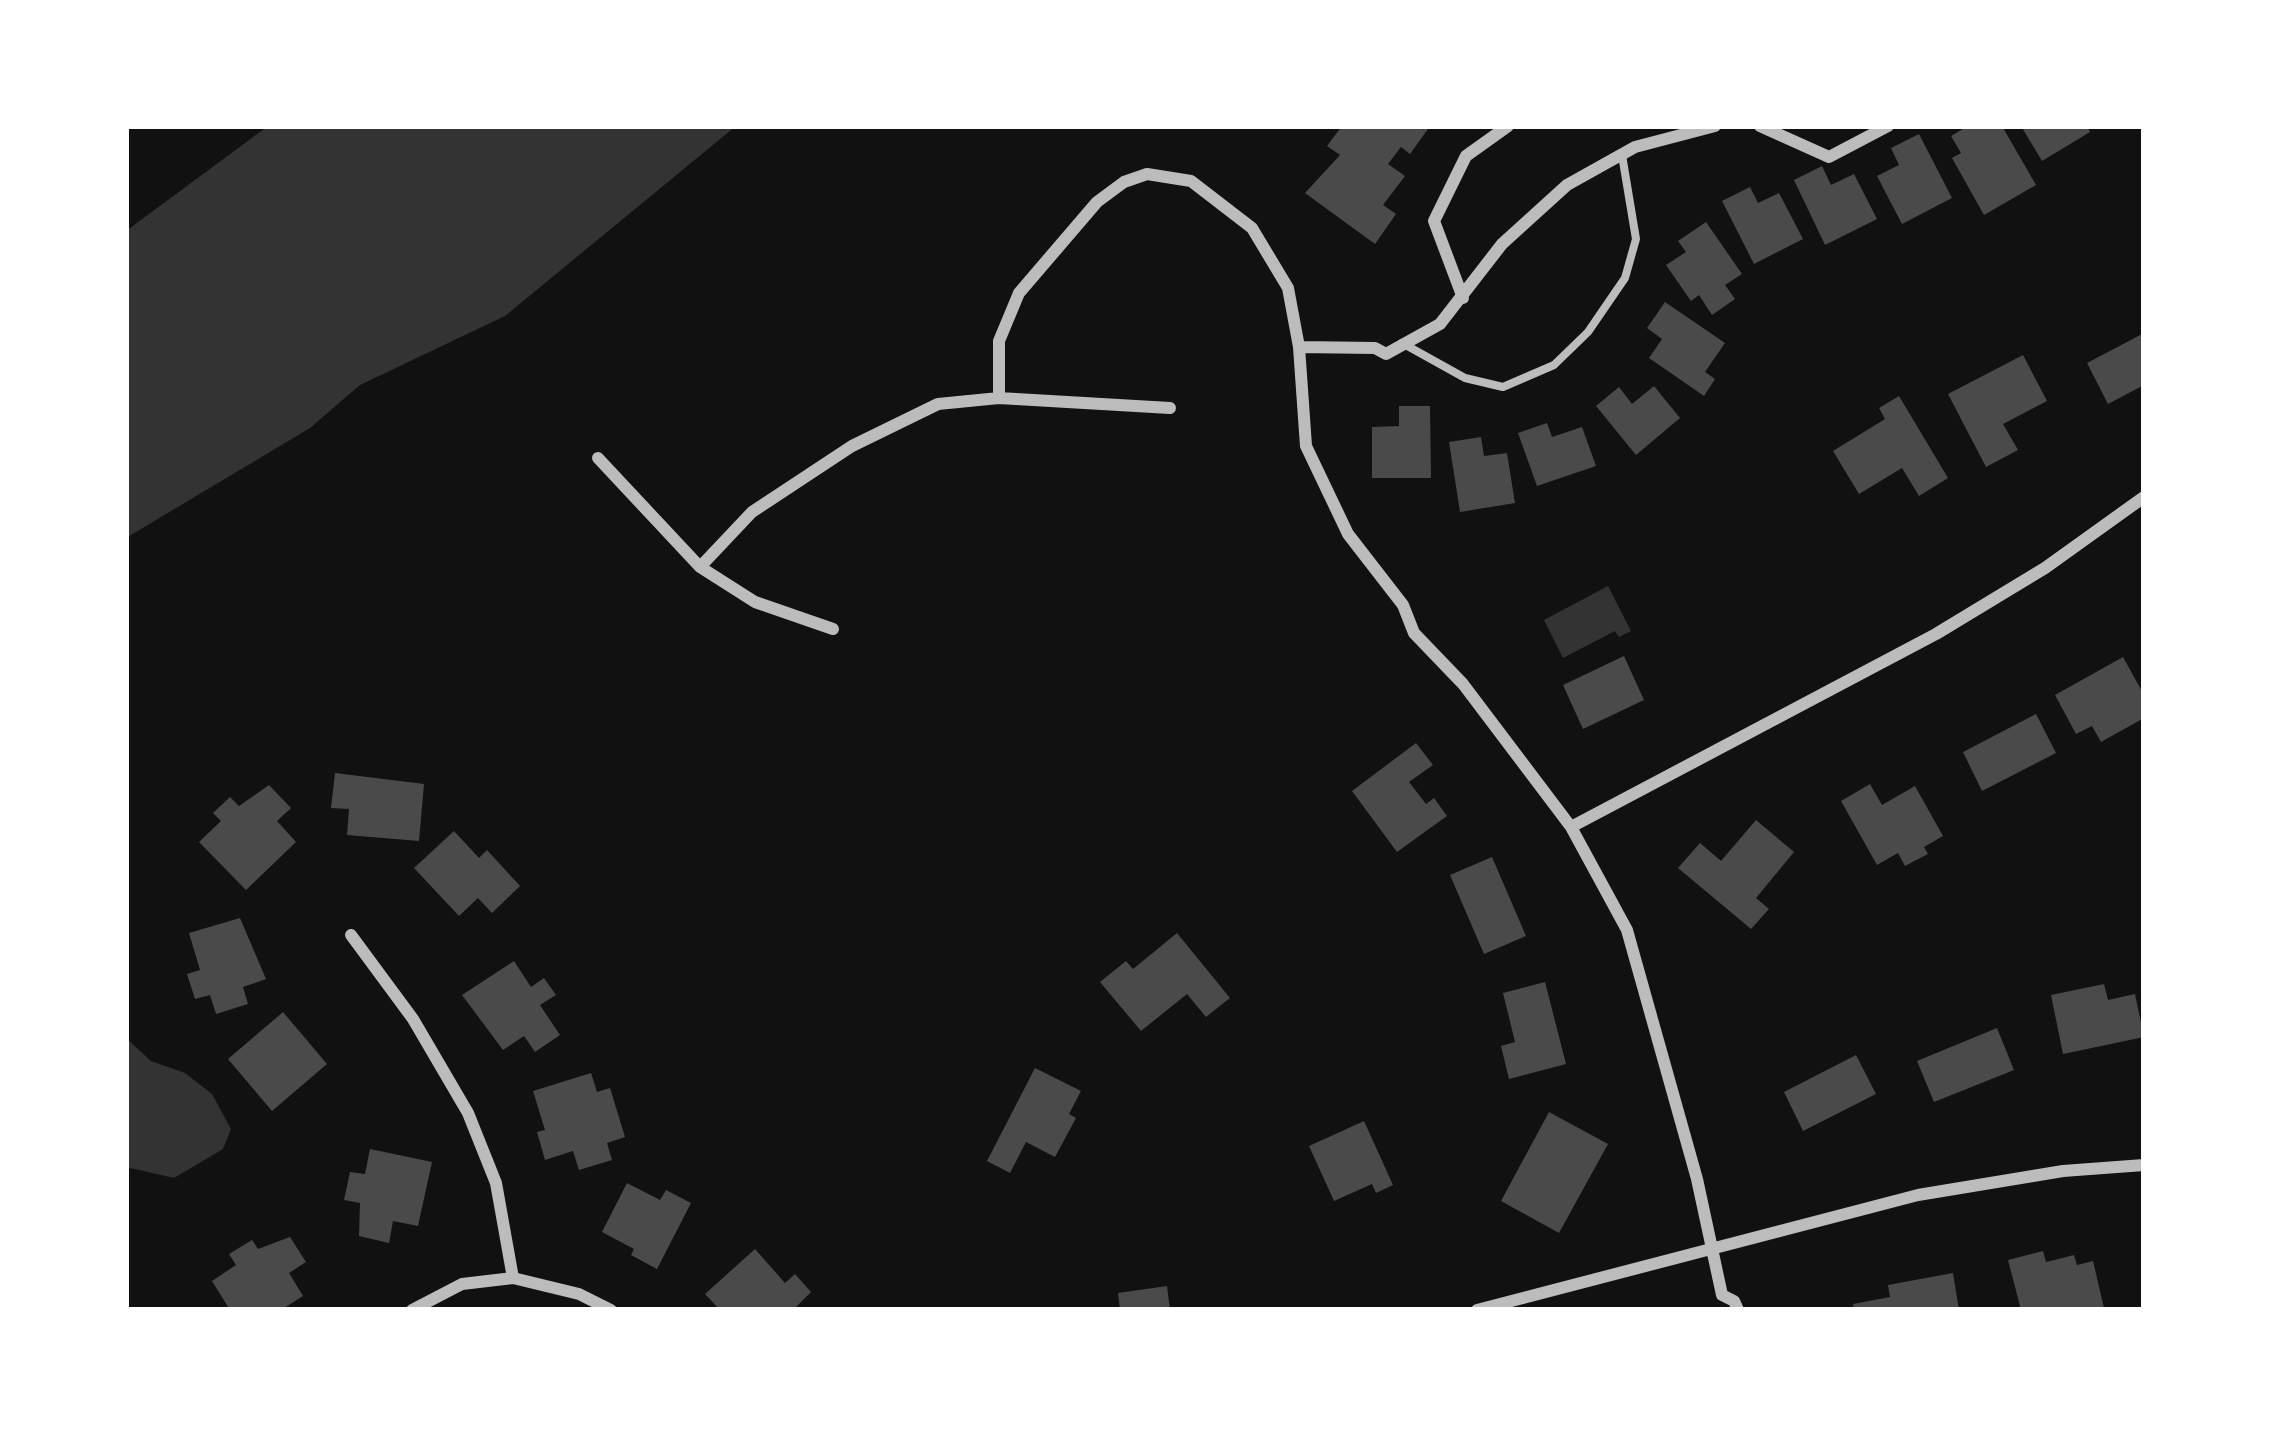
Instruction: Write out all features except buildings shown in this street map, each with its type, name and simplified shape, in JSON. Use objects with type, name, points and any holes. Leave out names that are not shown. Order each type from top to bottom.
[{"type":"street","points":[[1462,298],[1434,221],[1466,156],[1508,126]]},
{"type":"street","points":[[1660,126],[1673,137]]},
{"type":"street","points":[[1299,347],[1376,348],[1386,354],[1440,324],[1533,213],[1622,153],[1715,126]]},
{"type":"street","points":[[1760,126],[1828,157],[1888,126]]},
{"type":"street","points":[[999,398],[999,341],[1018,293],[1097,202],[1147,174],[1192,181],[1252,228],[1288,288],[1299,347],[1306,446],[1348,535],[1402,605],[1414,633],[1463,683],[1571,827],[1627,930],[1643,974],[1712,1250],[1722,1295],[1712,1310]]},
{"type":"street","points":[[700,567],[752,512],[852,446],[938,404],[999,398],[1170,408]]},
{"type":"street","points":[[598,458],[700,567],[754,602],[832,629]]},
{"type":"street","points":[[1571,827],[1936,634],[2045,568],[2144,497]]},
{"type":"street","points":[[351,934],[412,1019],[468,1113],[496,1183],[513,1278]]},
{"type":"street","points":[[1477,1310],[1918,1195],[2063,1171],[2144,1165]]},
{"type":"street","points":[[412,1310],[462,1284],[513,1278],[579,1294],[611,1310]]},
{"type":"street","points":[[1722,1295],[1734,1301],[1738,1310]]},
{"type":"lane","points":[[1402,343],[1465,378],[1503,387],[1554,365],[1588,332],[1624,278],[1636,239],[1622,153]]},
{"type":"shaded area","points":[[268,126],[736,126],[505,316],[360,385],[310,428],[126,538],[126,231]]},
{"type":"shaded area","points":[[1608,586],[1631,631],[1619,637],[1615,631],[1563,658],[1544,620]]},
{"type":"shaded area","points":[[126,1038],[151,1061],[185,1073],[212,1094],[231,1129],[223,1149],[174,1178],[126,1167]]}]
